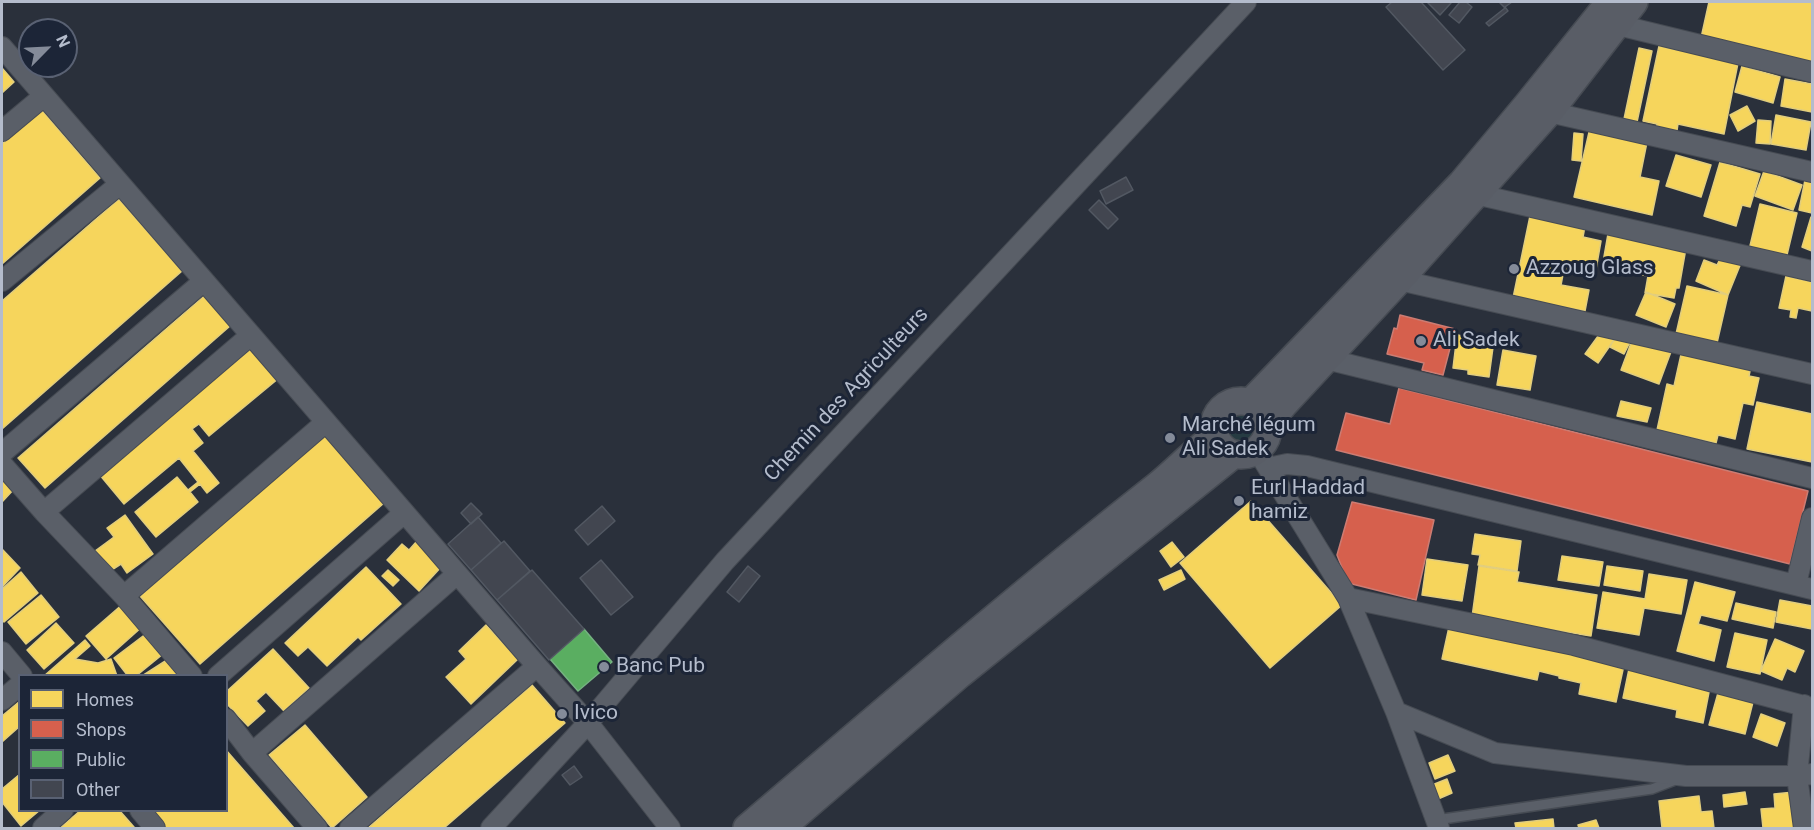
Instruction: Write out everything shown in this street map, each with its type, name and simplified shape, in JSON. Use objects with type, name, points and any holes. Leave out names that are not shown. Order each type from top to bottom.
[{"type":"main road","points":[[1251,402],[1462,183],[1528,104],[1614,13],[1634,2]]},
{"type":"main road","points":[[1268,424],[1549,112],[1614,13]]},
{"type":"main road","points":[[781,828],[960,674],[1244,452],[1266,439],[1268,424],[1262,410],[1251,402],[1240,400],[1222,408],[1214,426],[1244,452]]},
{"type":"main road","points":[[747,828],[947,658],[1176,471],[1200,447],[1244,452]]},
{"type":"street","name":"Chemin des Agriculteurs","points":[[491,828],[588,723],[725,561],[1246,2]]},
{"type":"street","points":[[1614,13],[1812,72]]},
{"type":"street","points":[[2,47],[588,723],[670,828]]},
{"type":"street","points":[[2,131],[44,96]]},
{"type":"street","points":[[1549,112],[1812,172]]},
{"type":"street","points":[[2,281],[120,184]]},
{"type":"street","points":[[1475,194],[1812,271]]},
{"type":"street","points":[[1399,280],[1812,374]]},
{"type":"street","points":[[2,453],[204,281]]},
{"type":"street","points":[[44,513],[250,335]]},
{"type":"street","points":[[1326,359],[1812,478]]},
{"type":"street","points":[[124,596],[326,422]]},
{"type":"street","points":[[1244,452],[1804,587],[1812,518]]},
{"type":"street","points":[[1244,452],[1348,598],[1396,712],[1437,824]]},
{"type":"street","points":[[2,464],[44,513],[124,596],[191,674]]},
{"type":"street","points":[[219,674],[404,513]]},
{"type":"street","points":[[252,753],[457,574]]},
{"type":"street","points":[[1348,598],[1574,645],[1808,706],[1804,828]]},
{"type":"street","points":[[2,652],[21,674]]},
{"type":"street","points":[[350,828],[537,666]]},
{"type":"street","points":[[2,700],[18,687]]},
{"type":"street","points":[[1396,712],[1495,753],[1686,776],[1805,775]]},
{"type":"street","points":[[228,722],[317,828]]},
{"type":"street","points":[[43,828],[61,812]]},
{"type":"lane","points":[[1437,824],[1652,789],[1686,776]]},
{"type":"shaded area","points":[[1242,413],[1255,418],[1260,431],[1255,444],[1242,449],[1229,444],[1224,431],[1229,418]]},
{"type":"building: Homes","points":[[1709,2],[1812,2],[1812,64],[1701,38]]},
{"type":"building: Homes","points":[[1659,46],[1738,63],[1724,134],[1678,124],[1676,137],[1655,133],[1657,124],[1643,121]]},
{"type":"building: Homes","points":[[1639,48],[1652,51],[1637,122],[1624,119]]},
{"type":"building: Homes","points":[[1742,66],[1780,77],[1773,103],[1735,92]]},
{"type":"building: Homes","points":[[2,68],[14,82],[2,93]]},
{"type":"building: Homes","points":[[1785,79],[1812,84],[1812,112],[1781,106]]},
{"type":"building: Homes","points":[[1747,106],[1755,121],[1738,131],[1730,115]]},
{"type":"building: Homes","points":[[41,109],[100,178],[2,264],[2,144]]},
{"type":"building: Homes","points":[[1776,115],[1811,122],[1806,150],[1771,144]]},
{"type":"building: Homes","points":[[1758,120],[1771,121],[1770,144],[1756,143]]},
{"type":"building: Homes","points":[[1590,128],[1647,142],[1640,177],[1659,181],[1652,215],[1574,197]]},
{"type":"building: Homes","points":[[1574,133],[1583,134],[1581,161],[1572,160]]},
{"type":"building: Homes","points":[[1676,155],[1711,165],[1701,197],[1666,186]]},
{"type":"building: Homes","points":[[1720,162],[1760,174],[1750,207],[1742,205],[1736,226],[1704,216]]},
{"type":"building: Homes","points":[[1764,171],[1802,185],[1793,210],[1755,196]]},
{"type":"building: Homes","points":[[1805,180],[1812,181],[1812,213],[1799,210]]},
{"type":"building: Homes","points":[[119,199],[182,271],[2,429],[2,301]]},
{"type":"building: Homes","points":[[1760,204],[1797,213],[1786,259],[1749,250]]},
{"type":"building: Homes","points":[[1530,216],[1585,226],[1583,237],[1601,241],[1595,275],[1564,269],[1561,285],[1589,290],[1585,311],[1513,298]]},
{"type":"building: Homes","points":[[1812,217],[1812,251],[1802,247]]},
{"type":"building: Homes","points":[[1608,234],[1686,248],[1679,288],[1676,288],[1674,298],[1645,293],[1648,276],[1602,268]]},
{"type":"building: Homes","points":[[1722,255],[1741,263],[1728,295],[1696,281],[1704,260],[1717,265]]},
{"type":"building: Homes","points":[[1786,276],[1812,282],[1812,311],[1798,308],[1796,318],[1790,317],[1791,310],[1779,308]]},
{"type":"building: Homes","points":[[1687,286],[1728,295],[1717,343],[1676,334]]},
{"type":"building: Homes","points":[[1646,292],[1675,304],[1666,327],[1636,315]]},
{"type":"building: Homes","points":[[204,296],[230,326],[45,488],[18,458]]},
{"type":"building: Homes","points":[[1604,328],[1616,337],[1598,363],[1585,354]]},
{"type":"building: Homes","points":[[1617,333],[1631,340],[1624,354],[1610,347]]},
{"type":"building: Homes","points":[[1457,335],[1494,340],[1489,377],[1468,374],[1468,370],[1453,368]]},
{"type":"building: Homes","points":[[1634,335],[1672,349],[1659,384],[1621,370]]},
{"type":"building: Homes","points":[[253,347],[279,378],[209,436],[199,424],[192,429],[203,443],[193,451],[219,483],[207,493],[200,484],[190,492],[198,502],[156,537],[135,512],[177,477],[188,490],[198,482],[179,458],[124,504],[99,474]]},
{"type":"building: Homes","points":[[1503,350],[1536,356],[1530,390],[1497,385]]},
{"type":"building: Homes","points":[[1682,350],[1751,366],[1749,376],[1759,378],[1753,405],[1743,403],[1735,439],[1718,435],[1716,443],[1657,430],[1667,384],[1674,386]]},
{"type":"building: Homes","points":[[1621,401],[1651,408],[1647,422],[1617,416]]},
{"type":"building: Homes","points":[[1757,402],[1812,414],[1812,462],[1747,449]]},
{"type":"building: Homes","points":[[325,434],[384,503],[200,664],[140,596]]},
{"type":"building: Homes","points":[[2,474],[15,488],[2,502]]},
{"type":"building: Homes","points":[[1251,501],[1342,605],[1270,668],[1180,563]]},
{"type":"building: Homes","points":[[125,515],[153,554],[127,573],[121,564],[110,571],[95,551],[114,537],[107,528]]},
{"type":"building: Homes","points":[[1475,534],[1521,541],[1517,571],[1478,565],[1480,555],[1472,554]]},
{"type":"building: Homes","points":[[417,541],[442,566],[419,591],[387,560],[402,544],[409,550]]},
{"type":"building: Homes","points":[[1172,542],[1184,557],[1171,567],[1160,551]]},
{"type":"building: Homes","points":[[2,549],[20,568],[2,587]]},
{"type":"building: Homes","points":[[1562,556],[1603,562],[1599,586],[1558,580]]},
{"type":"building: Homes","points":[[1427,559],[1468,565],[1462,601],[1422,595]]},
{"type":"building: Homes","points":[[1479,566],[1519,572],[1517,582],[1597,595],[1591,636],[1472,617]]},
{"type":"building: Homes","points":[[1607,566],[1643,571],[1640,591],[1604,585]]},
{"type":"building: Homes","points":[[366,567],[401,604],[361,640],[358,637],[327,666],[308,647],[298,656],[285,643]]},
{"type":"building: Homes","points":[[388,570],[399,580],[393,586],[382,576]]},
{"type":"building: Homes","points":[[1181,570],[1185,579],[1164,590],[1159,580]]},
{"type":"building: Homes","points":[[21,572],[38,593],[4,622],[2,619],[2,589]]},
{"type":"building: Homes","points":[[1649,574],[1687,580],[1681,614],[1644,608],[1639,635],[1597,628],[1603,592],[1645,599]]},
{"type":"building: Homes","points":[[1695,582],[1735,592],[1727,621],[1701,615],[1698,624],[1721,630],[1714,661],[1677,651]]},
{"type":"building: Homes","points":[[41,595],[59,617],[26,644],[8,622]]},
{"type":"building: Homes","points":[[1780,600],[1812,606],[1812,629],[1776,622]]},
{"type":"building: Homes","points":[[124,603],[143,626],[106,659],[86,636]]},
{"type":"building: Homes","points":[[1736,603],[1776,612],[1773,628],[1732,619]]},
{"type":"building: Homes","points":[[56,623],[74,643],[44,669],[27,650]]},
{"type":"building: Homes","points":[[486,625],[518,659],[471,704],[446,677],[466,659],[459,651]]},
{"type":"building: Homes","points":[[1449,627],[1624,665],[1616,702],[1579,694],[1581,683],[1539,671],[1537,680],[1442,659]]},
{"type":"building: Homes","points":[[147,633],[163,654],[138,674],[126,674],[114,658]]},
{"type":"building: Homes","points":[[1735,633],[1767,640],[1760,674],[1727,667]]},
{"type":"building: Homes","points":[[1775,639],[1804,651],[1795,672],[1787,668],[1782,680],[1761,671]]},
{"type":"building: Homes","points":[[85,640],[90,646],[75,659],[98,663],[111,659],[116,674],[46,674]]},
{"type":"building: Homes","points":[[273,649],[309,688],[284,711],[266,692],[256,701],[265,711],[248,726],[228,705],[228,690]]},
{"type":"building: Homes","points":[[170,658],[180,674],[145,674]]},
{"type":"building: Homes","points":[[1629,669],[1710,687],[1703,723],[1676,717],[1677,710],[1623,698]]},
{"type":"building: Homes","points":[[532,685],[565,723],[444,828],[368,828]]},
{"type":"building: Homes","points":[[1718,693],[1753,702],[1745,734],[1709,725]]},
{"type":"building: Homes","points":[[18,703],[18,728],[2,742],[2,716]]},
{"type":"building: Homes","points":[[1761,714],[1785,723],[1777,746],[1753,737]]},
{"type":"building: Homes","points":[[305,725],[367,797],[332,828],[269,755]]},
{"type":"building: Homes","points":[[228,752],[294,828],[165,828],[151,812],[228,812]]},
{"type":"building: Homes","points":[[1448,755],[1455,771],[1435,779],[1429,763]]},
{"type":"building: Homes","points":[[18,776],[18,812],[38,812],[21,826],[2,802],[2,789]]},
{"type":"building: Homes","points":[[1447,779],[1452,793],[1438,799],[1432,785]]},
{"type":"building: Homes","points":[[1745,792],[1747,804],[1724,807],[1723,795]]},
{"type":"building: Homes","points":[[1794,792],[1798,828],[1763,828],[1761,809],[1775,808],[1774,794]]},
{"type":"building: Homes","points":[[1699,796],[1701,812],[1712,811],[1714,828],[1662,828],[1659,801]]},
{"type":"building: Homes","points":[[79,812],[121,812],[134,827],[60,828]]},
{"type":"building: Homes","points":[[1553,819],[1554,828],[1516,828],[1515,823]]},
{"type":"building: Homes","points":[[1596,820],[1599,828],[1579,828],[1578,825]]},
{"type":"building: Shops","name":"Ali Sadek","points":[[1400,315],[1455,329],[1443,375],[1422,370],[1424,363],[1387,354]]},
{"type":"building: Shops","points":[[1399,388],[1808,491],[1790,564],[1336,450],[1346,413],[1390,424]]},
{"type":"building: Shops","points":[[1352,502],[1434,520],[1416,600],[1348,583],[1337,555]]},
{"type":"building: Public","points":[[584,629],[612,662],[578,691],[550,659]]},
{"type":"building: Other","points":[[1392,2],[1421,2],[1465,50],[1443,70],[1386,7]]},
{"type":"building: Other","points":[[1427,2],[1450,2],[1451,3],[1440,15]]},
{"type":"building: Other","points":[[1460,2],[1466,2],[1472,7],[1459,23],[1449,15]]},
{"type":"building: Other","points":[[1499,2],[1512,2],[1505,7],[1508,11],[1489,26],[1486,23],[1505,8]]},
{"type":"building: Other","points":[[1126,177],[1133,190],[1106,204],[1100,191]]},
{"type":"building: Other","points":[[1099,200],[1118,219],[1108,229],[1089,210]]},
{"type":"building: Other","points":[[471,503],[482,514],[471,524],[461,513]]},
{"type":"building: Other","points":[[602,506],[615,521],[588,545],[575,530]]},
{"type":"building: Other","points":[[478,517],[501,543],[471,570],[448,544]]},
{"type":"building: Other","points":[[504,541],[530,571],[497,600],[471,570]]},
{"type":"building: Other","points":[[601,560],[633,597],[611,615],[580,578]]},
{"type":"building: Other","points":[[748,566],[760,576],[739,602],[727,592]]},
{"type":"building: Other","points":[[532,570],[584,629],[549,660],[497,600]]},
{"type":"building: Other","points":[[574,766],[582,777],[570,785],[562,775]]},
{"type":"place","name":"Azzoug Glass","points":[[1514,269]]},
{"type":"place","name":"Ali Sadek","points":[[1421,341]]},
{"type":"place","name":"Marché légum Ali Sadek","points":[[1170,438]]},
{"type":"place","name":"Eurl Haddad hamiz","points":[[1239,501]]},
{"type":"place","name":"Banc Pub","points":[[604,667]]},
{"type":"place","name":"Ivico","points":[[562,714]]}]
